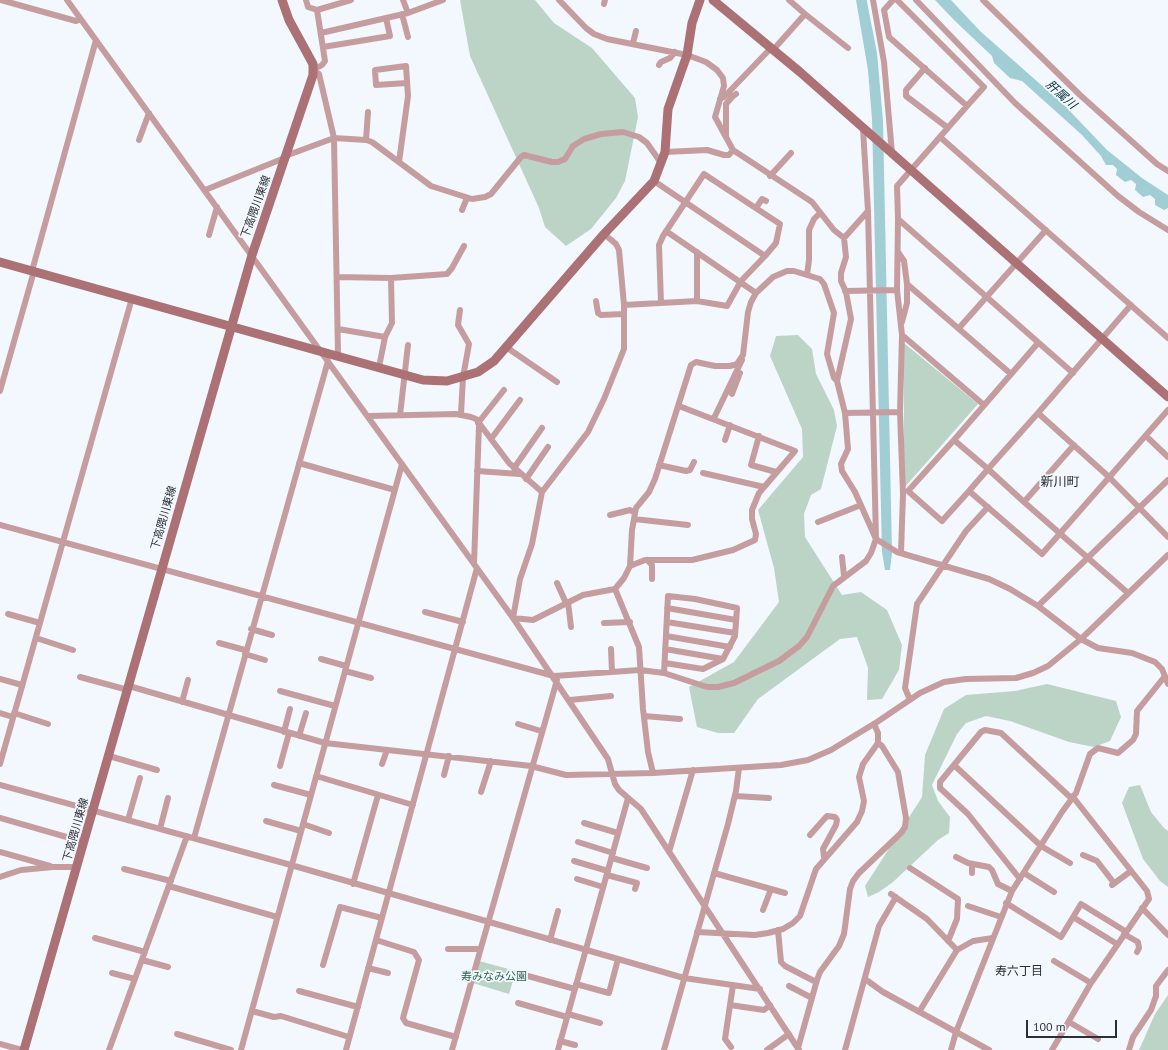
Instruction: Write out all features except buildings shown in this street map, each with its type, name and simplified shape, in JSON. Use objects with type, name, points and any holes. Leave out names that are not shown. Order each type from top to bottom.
[{"type":"street","points":[[1,0],[76,21],[80,19]]},
{"type":"street","points":[[67,0],[319,350],[369,416],[555,678],[608,759],[615,784],[641,809],[798,1049]]},
{"type":"street","points":[[282,0],[289,20],[313,64],[313,70]]},
{"type":"street","points":[[306,0],[308,7],[318,10],[351,0]]},
{"type":"street","points":[[403,0],[408,37]]},
{"type":"street","points":[[559,0],[586,28],[594,34],[686,55],[706,62],[717,70],[723,78],[724,86],[715,117],[733,150],[770,176],[812,202],[834,230],[844,238],[846,256],[841,273],[841,281],[850,312],[850,328],[841,359],[837,381]]},
{"type":"street","points":[[0,262],[338,355],[423,380],[446,381],[478,372],[494,361],[604,234],[654,181],[665,152],[668,109],[686,55],[692,23],[700,0]]},
{"type":"street","points":[[713,0],[772,49],[911,170],[1168,397]]},
{"type":"street","points":[[873,0],[884,62],[891,154]]},
{"type":"street","points":[[893,0],[884,10],[889,37],[967,106]]},
{"type":"street","points":[[897,0],[984,88],[897,186],[898,252],[894,290],[902,335],[900,412],[906,492],[899,552]]},
{"type":"street","points":[[916,0],[1015,103],[1118,196],[1138,212],[1168,230]]},
{"type":"street","points":[[983,0],[1080,95],[1157,164],[1168,171]]},
{"type":"street","points":[[321,33],[405,13],[438,1]]},
{"type":"street","points":[[792,1],[805,14],[848,48]]},
{"type":"street","points":[[313,70],[322,66],[324,61],[318,10]]},
{"type":"street","points":[[720,99],[724,97],[805,14]]},
{"type":"street","points":[[323,47],[390,36],[386,18]]},
{"type":"street","points":[[632,43],[636,31]]},
{"type":"street","points":[[0,391],[96,40]]},
{"type":"street","points":[[660,65],[661,62],[670,58],[675,52]]},
{"type":"street","points":[[399,162],[408,96],[406,66],[374,70],[376,85],[407,83]]},
{"type":"street","points":[[925,68],[906,90],[906,96],[948,128]]},
{"type":"street","points":[[313,70],[319,74],[334,138],[338,355]]},
{"type":"street","name":"下高隈川東線","points":[[23,1050],[94,810],[252,255],[287,156],[313,75],[313,70]]},
{"type":"street","points":[[726,138],[726,104],[736,94]]},
{"type":"street","points":[[366,140],[368,112]]},
{"type":"street","points":[[139,140],[149,113]]},
{"type":"street","points":[[0,525],[162,568],[358,623],[456,648],[555,678],[640,670],[664,673],[707,687],[718,687],[734,683],[779,661],[807,637],[833,586],[866,560],[877,540],[871,291],[864,129]]},
{"type":"street","points":[[205,190],[334,138],[366,140],[372,142],[432,186],[467,198],[485,197],[491,194],[516,162],[524,155],[552,162],[558,162],[565,159],[574,146],[584,139],[601,134],[623,132],[639,136],[647,143],[661,163]]},
{"type":"street","points":[[940,137],[1168,338]]},
{"type":"street","points":[[665,152],[707,150],[729,155],[733,150]]},
{"type":"street","points":[[770,176],[791,153]]},
{"type":"street","points":[[624,305],[697,301],[727,306],[741,281],[776,243],[780,224],[704,174],[666,231],[659,245],[660,303]]},
{"type":"street","points":[[654,181],[765,256]]},
{"type":"street","points":[[462,210],[467,198]]},
{"type":"street","points":[[756,208],[762,199],[766,201]]},
{"type":"street","points":[[209,235],[217,207]]},
{"type":"street","points":[[844,238],[868,211]]},
{"type":"street","points":[[807,275],[809,260],[809,230],[814,218],[820,212]]},
{"type":"street","points":[[898,219],[985,298],[1073,372]]},
{"type":"street","points":[[959,328],[1046,230]]},
{"type":"street","points":[[666,231],[741,281],[756,293]]},
{"type":"street","points":[[513,618],[520,579],[532,544],[542,492],[588,432],[604,399],[624,349],[624,305],[619,250],[616,244],[604,234]]},
{"type":"street","points":[[337,277],[391,278],[447,274],[464,246]]},
{"type":"street","points":[[697,252],[697,301]]},
{"type":"street","points":[[898,252],[904,261],[907,284],[907,303],[901,327]]},
{"type":"street","points":[[732,394],[739,376],[748,312],[756,293],[773,277],[787,271],[794,271],[820,279],[824,284],[834,313],[827,354],[834,378],[837,381],[845,413],[848,449],[841,464],[842,471],[855,492],[877,540],[899,552],[989,579],[1010,589],[1038,606],[1080,639],[1098,648],[1145,656],[1155,662],[1165,676],[1168,684]]},
{"type":"street","points":[[379,367],[385,337],[392,323],[391,278]]},
{"type":"street","points":[[907,284],[1011,374]]},
{"type":"street","points":[[845,291],[894,290]]},
{"type":"street","points":[[0,764],[2,749],[36,638],[132,298]]},
{"type":"street","points":[[596,301],[598,313],[601,315],[623,314]]},
{"type":"street","points":[[906,492],[942,521],[1131,305]]},
{"type":"street","points":[[460,310],[458,324],[469,344],[463,377],[461,414]]},
{"type":"street","points":[[338,329],[385,337]]},
{"type":"street","points":[[902,335],[984,405]]},
{"type":"street","points":[[906,492],[954,440],[1038,343]]},
{"type":"street","points":[[400,415],[408,345]]},
{"type":"street","points":[[506,347],[557,382]]},
{"type":"street","points":[[513,618],[533,620],[583,595],[614,589],[624,578],[630,566],[636,508],[649,492],[679,406],[691,365],[696,362],[709,366],[730,366],[737,364],[743,355]]},
{"type":"street","points":[[109,1050],[170,883],[190,837],[228,715],[260,596],[328,361]]},
{"type":"street","points":[[714,418],[741,364]]},
{"type":"street","points":[[346,1050],[463,622],[475,566],[479,424],[504,390]]},
{"type":"street","points":[[491,439],[520,400]]},
{"type":"street","points":[[630,566],[647,560],[692,560],[733,550],[755,540],[756,534],[752,519],[752,510],[764,487],[795,451],[714,418],[679,406]]},
{"type":"street","points":[[969,491],[1042,554],[1168,410]]},
{"type":"street","points":[[845,413],[900,412]]},
{"type":"street","points":[[1038,413],[1109,477],[1168,537]]},
{"type":"street","points":[[369,416],[461,414],[476,419],[514,468],[542,492]]},
{"type":"street","points":[[725,440],[730,425]]},
{"type":"street","points":[[514,468],[542,428]]},
{"type":"street","points":[[759,436],[751,465],[776,472]]},
{"type":"street","points":[[1146,436],[1168,457]]},
{"type":"street","points":[[954,440],[1128,593]]},
{"type":"street","points":[[1024,502],[1074,445]]},
{"type":"street","points":[[526,479],[548,447]]},
{"type":"street","points":[[659,465],[686,471],[690,470],[694,462]]},
{"type":"street","points":[[299,463],[395,490]]},
{"type":"street","points":[[241,1050],[402,464]]},
{"type":"street","points":[[478,471],[520,474]]},
{"type":"street","points":[[703,473],[764,487]]},
{"type":"street","points":[[1038,606],[1168,480]]},
{"type":"street","points":[[818,522],[861,505]]},
{"type":"street","points":[[910,700],[904,688],[917,604],[966,531],[988,507]]},
{"type":"street","points":[[610,515],[630,510],[634,516],[688,525]]},
{"type":"street","points":[[80,677],[182,702],[325,743],[531,766],[566,775],[653,773],[780,765],[808,760],[831,750],[910,700],[944,682],[966,679],[1016,678],[1033,673],[1048,666],[1080,639],[1168,555]]},
{"type":"street","points":[[842,556],[844,576]]},
{"type":"street","points":[[647,560],[652,565],[652,579]]},
{"type":"street","points":[[557,583],[567,602],[571,627]]},
{"type":"street","points":[[614,589],[630,622],[638,647],[648,752],[653,773]]},
{"type":"street","points":[[664,673],[668,596],[695,599],[738,608],[735,633],[730,647],[723,658],[703,669],[665,663]]},
{"type":"street","points":[[667,608],[736,620]]},
{"type":"street","points":[[425,612],[463,622]]},
{"type":"street","points":[[8,614],[40,623]]},
{"type":"street","points":[[604,623],[630,622]]},
{"type":"street","points":[[666,622],[735,633]]},
{"type":"street","points":[[251,628],[272,635]]},
{"type":"street","points":[[666,636],[730,647]]},
{"type":"street","points":[[36,638],[73,650]]},
{"type":"street","points":[[219,643],[265,660]]},
{"type":"street","points":[[611,649],[612,672]]},
{"type":"street","points":[[665,649],[723,658]]},
{"type":"street","points":[[320,659],[371,678]]},
{"type":"street","points":[[951,1050],[956,1032],[1006,903],[1012,891],[1073,797],[1090,754],[1094,750],[1102,748],[1118,753],[1133,740],[1136,734],[1137,711],[1165,676]]},
{"type":"street","points":[[0,678],[22,685]]},
{"type":"street","points":[[452,1050],[555,678]]},
{"type":"street","points":[[182,702],[188,680]]},
{"type":"street","points":[[280,691],[335,706]]},
{"type":"street","points":[[570,700],[611,696]]},
{"type":"street","points":[[280,766],[290,709]]},
{"type":"street","points":[[0,713],[48,724]]},
{"type":"street","points":[[299,736],[306,713]]},
{"type":"street","points":[[644,716],[680,719]]},
{"type":"street","points":[[518,724],[541,731]]},
{"type":"street","points":[[697,932],[755,935],[778,930],[793,923],[800,916],[816,869],[824,857],[857,822],[862,812],[864,801],[859,777],[863,764],[878,743],[878,733],[874,724]]},
{"type":"street","points":[[1052,1050],[1091,983],[1124,932],[1149,899],[1147,891],[1073,797],[1069,796],[1002,733],[985,730],[981,732],[940,782],[940,788],[973,820],[1022,876],[1054,892]]},
{"type":"street","points":[[798,1049],[820,972],[839,946],[844,934],[850,889],[853,881],[859,873],[901,833],[905,827],[906,818],[898,772],[882,746],[878,743]]},
{"type":"street","points":[[382,764],[387,750]]},
{"type":"street","points":[[109,756],[157,770]]},
{"type":"street","points":[[444,775],[449,756]]},
{"type":"street","points":[[481,792],[491,761]]},
{"type":"street","points":[[954,765],[1041,846],[1070,863]]},
{"type":"street","points":[[664,1050],[735,796],[739,768]]},
{"type":"street","points":[[669,852],[693,770]]},
{"type":"street","points":[[316,776],[413,805]]},
{"type":"street","points":[[128,820],[140,778]]},
{"type":"street","points":[[0,785],[291,865],[684,978],[760,989]]},
{"type":"street","points":[[274,785],[311,795]]},
{"type":"street","points":[[353,884],[378,794]]},
{"type":"street","points":[[735,796],[769,798]]},
{"type":"street","points":[[160,829],[168,798]]},
{"type":"street","points":[[558,1050],[628,798]]},
{"type":"street","points":[[810,835],[827,816],[835,817],[838,820],[823,849],[824,857]]},
{"type":"street","points":[[0,818],[84,842]]},
{"type":"street","points":[[266,821],[301,831]]},
{"type":"street","points":[[584,823],[618,834]]},
{"type":"street","points":[[303,824],[330,833]]},
{"type":"street","points":[[578,842],[648,868]]},
{"type":"street","points":[[0,852],[53,867]]},
{"type":"street","points":[[1082,855],[1097,861],[1113,884],[1131,871]]},
{"type":"street","points":[[956,857],[972,864],[988,867],[992,870],[998,884],[1012,891]]},
{"type":"street","points":[[574,861],[637,883],[635,889]]},
{"type":"street","points":[[972,864],[972,873]]},
{"type":"street","points":[[0,877],[21,870],[53,867],[77,867]]},
{"type":"street","points":[[910,868],[958,899],[957,918],[948,941]]},
{"type":"street","points":[[124,869],[277,917]]},
{"type":"street","points":[[714,872],[785,893]]},
{"type":"street","points":[[577,879],[604,886]]},
{"type":"street","points":[[763,910],[771,889]]},
{"type":"street","points":[[845,1050],[879,926],[894,896],[926,919],[956,950]]},
{"type":"street","points":[[1006,903],[1061,937],[1081,904],[1138,942],[1139,948],[1136,952]]},
{"type":"street","points":[[968,906],[1001,917]]},
{"type":"street","points":[[323,965],[340,907],[382,918]]},
{"type":"street","points":[[1142,908],[1168,935]]},
{"type":"street","points":[[550,940],[558,911]]},
{"type":"street","points":[[1073,917],[1117,944]]},
{"type":"street","points":[[778,930],[781,962],[784,966],[816,982]]},
{"type":"street","points":[[95,938],[145,952]]},
{"type":"street","points":[[919,1012],[956,950],[973,941],[993,938]]},
{"type":"street","points":[[376,940],[414,952],[418,960],[403,1018],[406,1023],[456,1037]]},
{"type":"street","points":[[448,949],[480,949]]},
{"type":"street","points":[[528,976],[609,993],[618,959]]},
{"type":"street","points":[[142,960],[168,966]]},
{"type":"street","points":[[1054,961],[1091,983]]},
{"type":"street","points":[[368,968],[388,973]]},
{"type":"street","points":[[1129,1050],[1134,1037],[1151,1010],[1156,996],[1156,986],[1168,970]]},
{"type":"street","points":[[112,973],[135,979]]},
{"type":"street","points":[[865,979],[883,992],[989,1050]]},
{"type":"street","points":[[731,1047],[725,1039],[734,985]]},
{"type":"street","points":[[789,986],[812,998]]},
{"type":"street","points":[[299,991],[358,1007]]},
{"type":"street","points":[[518,1003],[600,1023]]},
{"type":"street","points":[[730,1005],[764,1010],[770,1005]]},
{"type":"street","points":[[252,1011],[274,1017],[281,1016],[350,1037]]},
{"type":"street","points":[[1068,1022],[1098,1039]]},
{"type":"street","points":[[177,1034],[231,1050]]},
{"type":"street","points":[[767,1050],[789,1034]]},
{"type":"street","points":[[560,1041],[575,1045]]},
{"type":"street","points":[[0,1044],[23,1050]]},
{"type":"green space","points":[[460,0],[535,0],[554,23],[592,48],[635,98],[638,117],[625,181],[616,198],[591,229],[566,246],[545,227],[539,208],[470,56]]},
{"type":"green space","points":[[798,335],[812,349],[816,374],[834,410],[837,426],[821,489],[811,495],[804,514],[805,537],[842,595],[861,592],[887,610],[902,645],[899,670],[882,699],[867,700],[868,668],[857,637],[840,639],[758,699],[734,733],[718,733],[697,727],[689,687],[734,662],[779,602],[774,568],[758,510],[803,457],[802,429],[770,356],[776,336]]},
{"type":"green space","points":[[904,343],[978,404],[904,488]]},
{"type":"green space","points":[[1047,684],[1116,701],[1121,717],[1110,741],[1094,747],[1069,742],[1010,721],[986,716],[966,723],[957,734],[932,785],[938,801],[950,817],[949,833],[938,840],[893,882],[879,892],[868,897],[865,886],[922,797],[925,755],[944,709],[966,695],[1015,691]]},
{"type":"green space","points":[[1140,785],[1151,812],[1168,831],[1168,887],[1160,881],[1143,859],[1122,803],[1129,787]]},
{"type":"green space","name":"寿みなみ公園","points":[[479,961],[516,971],[509,994],[473,983]]},
{"type":"green space","points":[[1168,995],[1168,1050],[1139,1050],[1155,1014]]},
{"type":"water","points":[[856,0],[867,0],[877,53],[883,121],[892,553],[890,570],[885,570],[882,552],[872,119],[868,70]]},
{"type":"water","points":[[935,0],[951,0],[980,31],[1065,106],[1107,150],[1142,178],[1168,195],[1168,208],[1164,210],[1155,205],[1155,199],[1150,195],[1143,197],[1135,190],[1136,184],[1131,180],[1125,182],[1116,175],[1117,169],[1113,165],[1106,165],[1101,156],[1082,135],[1022,81],[1010,78],[994,63],[992,56]]},
{"type":"district","name":"新川町","points":[[1060,482]]},
{"type":"district","name":"寿六丁目","points":[[1019,972]]},
{"type":"water label","name":"肝属川","points":[[1061,95]]}]
